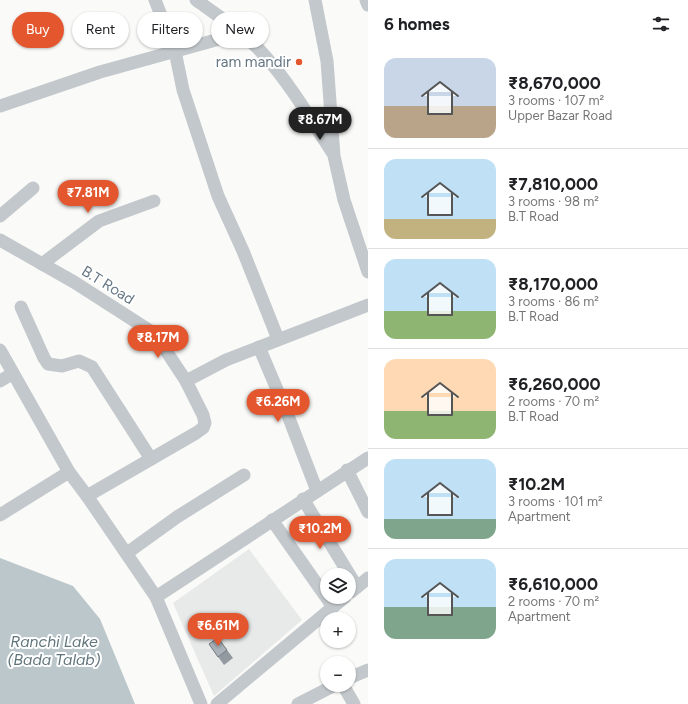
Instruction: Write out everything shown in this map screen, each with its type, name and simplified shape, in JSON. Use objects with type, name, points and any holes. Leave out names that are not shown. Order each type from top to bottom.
[{"type":"street","points":[[155,0],[175,51],[183,90],[218,196],[243,251],[278,339]]},
{"type":"street","points":[[196,0],[212,12]]},
{"type":"street","points":[[316,0],[327,61],[334,156],[344,200],[367,264]]},
{"type":"street","points":[[366,0],[368,5]]},
{"type":"street","points":[[0,106],[100,72],[211,41]]},
{"type":"street","points":[[257,48],[265,56],[315,125],[334,156]]},
{"type":"street","points":[[0,216],[33,188]]},
{"type":"street","points":[[42,264],[100,221],[154,200]]},
{"type":"street","name":"B.T Road","points":[[0,240],[74,282],[155,334],[186,381],[203,415],[205,423],[203,428],[87,496]]},
{"type":"street","points":[[186,381],[226,360],[368,305]]},
{"type":"street","points":[[21,307],[48,364],[62,366],[79,361],[92,367],[151,459]]},
{"type":"street","points":[[259,347],[287,413],[316,490]]},
{"type":"street","points":[[0,350],[12,374],[69,472],[127,553],[156,597],[201,704]]},
{"type":"street","points":[[0,382],[12,374]]},
{"type":"street","points":[[156,597],[316,490],[368,458]]},
{"type":"street","points":[[347,470],[368,512]]},
{"type":"street","points":[[0,515],[69,472]]},
{"type":"street","points":[[127,553],[177,517],[244,475]]},
{"type":"street","points":[[303,499],[341,568]]},
{"type":"street","points":[[272,520],[333,607]]},
{"type":"street","points":[[356,588],[368,578]]},
{"type":"street","points":[[217,704],[337,604]]},
{"type":"street","points":[[356,675],[368,670]]},
{"type":"street","points":[[298,704],[321,692]]},
{"type":"street","points":[[347,692],[354,704]]},
{"type":"shaded area","points":[[249,549],[302,620],[214,696],[173,603]]},
{"type":"water","name":"Ranchi Lake (Bada Talab)","points":[[0,558],[73,586],[100,619],[135,704],[0,704]]},
{"type":"building","points":[[218,638],[227,650],[218,657],[209,644]]},
{"type":"place","name":"ram mandir","points":[[299,62]]}]
